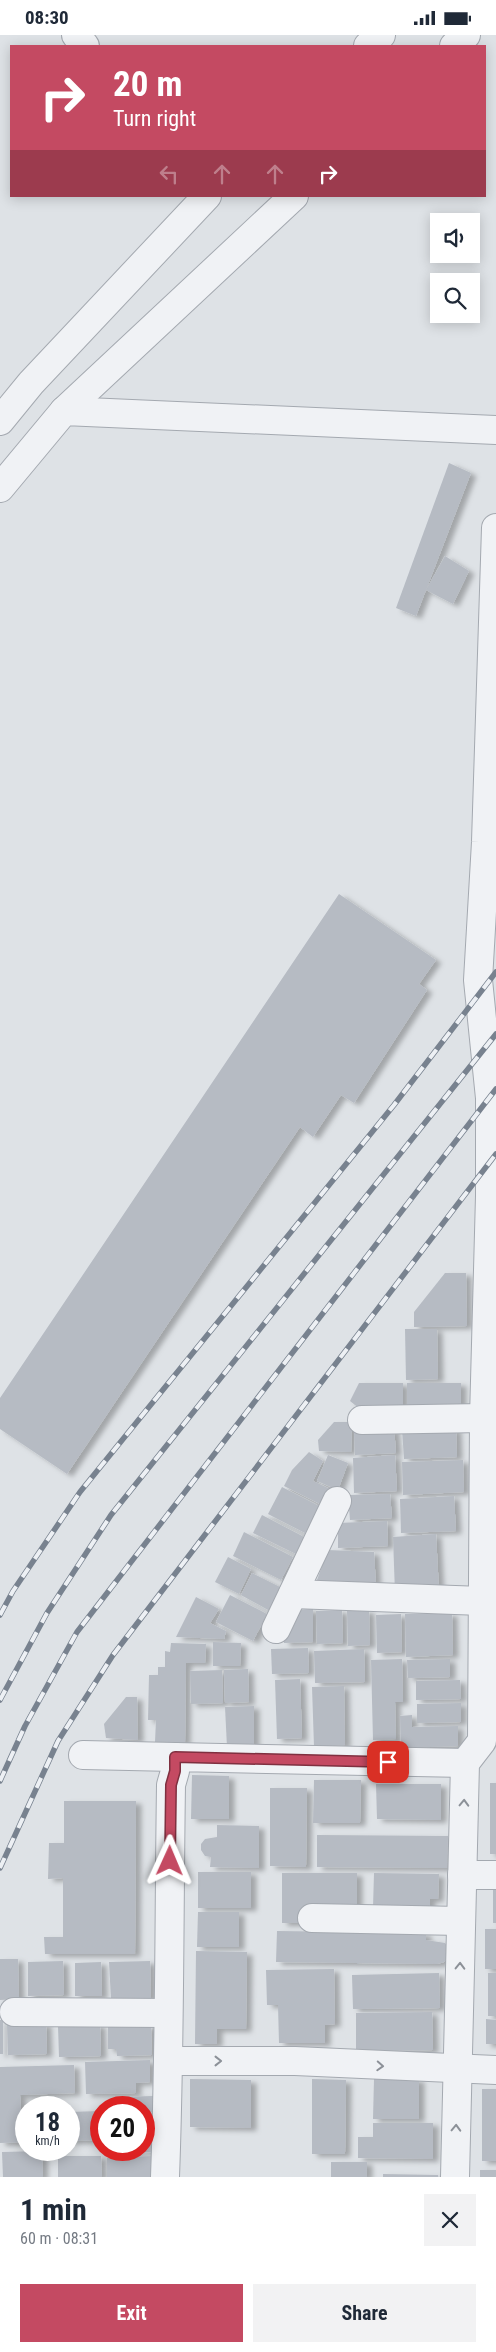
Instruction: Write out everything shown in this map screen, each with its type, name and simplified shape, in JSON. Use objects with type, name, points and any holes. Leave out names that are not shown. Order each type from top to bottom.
[{"type":"street","points":[[76,35],[84,45]]},
{"type":"street","points":[[369,45],[381,35]]},
{"type":"street","points":[[455,45],[466,35]]},
{"type":"street","points":[[0,421],[31,383],[206,197]]},
{"type":"street","points":[[0,488],[64,411],[293,197]]},
{"type":"street","points":[[64,411],[496,430]]},
{"type":"street","points":[[83,1755],[465,1763],[489,1741],[482,1601],[484,1418],[492,1237],[490,1098],[478,979],[486,842],[496,528]]},
{"type":"street","points":[[362,1420],[484,1418]]},
{"type":"street","points":[[276,1629],[337,1501]]},
{"type":"street","points":[[293,1594],[482,1601]]},
{"type":"street","points":[[165,2177],[169,2061],[167,2013],[171,1785],[175,1771],[175,1757]]},
{"type":"street","points":[[454,2177],[465,1763]]},
{"type":"street","points":[[462,1875],[496,1875]]},
{"type":"street","points":[[312,1918],[460,1921]]},
{"type":"street","points":[[14,2012],[167,2013]]},
{"type":"street","points":[[169,2061],[296,2061],[457,2070],[496,2070]]},
{"type":"building","points":[[449,463],[471,473],[416,616],[396,608]]},
{"type":"building","points":[[445,556],[469,571],[453,604],[426,590]]},
{"type":"building","points":[[339,894],[436,960],[419,984],[427,990],[354,1103],[341,1095],[313,1137],[300,1127],[67,1474],[0,1429],[0,1398]]},
{"type":"building","points":[[445,1273],[466,1273],[467,1326],[414,1327],[414,1312]]},
{"type":"building","points":[[405,1329],[437,1329],[438,1379],[406,1380]]},
{"type":"building","points":[[359,1383],[403,1383],[403,1409],[360,1409],[350,1401]]},
{"type":"building","points":[[407,1383],[461,1383],[461,1409],[407,1409]]},
{"type":"building","points":[[334,1422],[352,1422],[351,1452],[319,1451],[318,1440]]},
{"type":"building","points":[[394,1428],[396,1453],[355,1455],[354,1430]]},
{"type":"building","points":[[456,1428],[457,1457],[404,1459],[402,1430]]},
{"type":"building","points":[[309,1452],[323,1461],[313,1481],[330,1489],[322,1505],[284,1486],[292,1470]]},
{"type":"building","points":[[328,1455],[348,1463],[338,1490],[317,1481]]},
{"type":"building","points":[[395,1455],[397,1491],[354,1493],[353,1458]]},
{"type":"building","points":[[463,1460],[464,1492],[403,1495],[402,1462]]},
{"type":"building","points":[[282,1487],[319,1506],[305,1533],[268,1514]]},
{"type":"building","points":[[390,1494],[392,1518],[350,1520],[348,1495]]},
{"type":"building","points":[[454,1496],[456,1531],[401,1533],[400,1499]]},
{"type":"building","points":[[262,1515],[304,1537],[296,1554],[253,1533]]},
{"type":"building","points":[[387,1521],[388,1546],[338,1548],[338,1523]]},
{"type":"building","points":[[244,1532],[293,1557],[281,1580],[233,1556]]},
{"type":"building","points":[[436,1534],[439,1591],[395,1593],[393,1537]]},
{"type":"building","points":[[328,1550],[374,1552],[376,1585],[314,1588]]},
{"type":"building","points":[[228,1557],[251,1569],[239,1594],[215,1582]]},
{"type":"building","points":[[252,1573],[284,1589],[272,1612],[241,1595]]},
{"type":"building","points":[[230,1595],[267,1614],[253,1641],[216,1622]]},
{"type":"building","points":[[196,1597],[219,1609],[210,1623],[226,1631],[224,1639],[176,1637]]},
{"type":"building","points":[[313,1609],[313,1642],[284,1643],[284,1630],[293,1610]]},
{"type":"building","points":[[342,1610],[343,1643],[317,1644],[316,1611]]},
{"type":"building","points":[[369,1610],[370,1645],[348,1646],[347,1611]]},
{"type":"building","points":[[452,1613],[453,1655],[406,1657],[405,1614]]},
{"type":"building","points":[[401,1614],[402,1652],[377,1653],[376,1615]]},
{"type":"building","points":[[213,1642],[241,1643],[240,1666],[213,1666]]},
{"type":"building","points":[[171,1643],[206,1644],[205,1663],[186,1663],[185,1743],[155,1742],[156,1720],[148,1720],[149,1675],[158,1675],[158,1667],[165,1667],[165,1651],[170,1652]]},
{"type":"building","points":[[308,1648],[309,1673],[272,1674],[271,1649]]},
{"type":"building","points":[[364,1649],[365,1682],[315,1683],[314,1651]]},
{"type":"building","points":[[402,1659],[403,1702],[395,1702],[396,1739],[373,1740],[371,1660]]},
{"type":"building","points":[[450,1659],[450,1677],[408,1678],[407,1660]]},
{"type":"building","points":[[248,1669],[249,1702],[225,1703],[224,1670]]},
{"type":"building","points":[[222,1670],[223,1703],[191,1704],[190,1671]]},
{"type":"building","points":[[300,1679],[302,1738],[277,1739],[275,1680]]},
{"type":"building","points":[[460,1680],[461,1699],[416,1700],[416,1681]]},
{"type":"building","points":[[344,1686],[345,1745],[314,1747],[312,1687]]},
{"type":"building","points":[[126,1697],[137,1697],[138,1740],[106,1738],[104,1724]]},
{"type":"building","points":[[461,1703],[461,1722],[417,1723],[417,1704]]},
{"type":"building","points":[[254,1706],[254,1746],[227,1747],[225,1707]]},
{"type":"building","points":[[412,1715],[412,1727],[458,1726],[458,1746],[401,1748],[400,1716]]},
{"type":"building","points":[[192,1775],[229,1776],[229,1819],[191,1819]]},
{"type":"building","points":[[314,1780],[361,1780],[360,1823],[313,1823]]},
{"type":"building","points":[[490,1783],[496,1783],[496,1854],[490,1854]]},
{"type":"building","points":[[376,1784],[441,1784],[441,1820],[377,1819]]},
{"type":"building","points":[[270,1788],[307,1788],[306,1867],[270,1866]]},
{"type":"building","points":[[64,1801],[136,1801],[135,1954],[45,1954],[44,1937],[63,1937],[63,1878],[48,1879],[49,1843],[64,1843]]},
{"type":"building","points":[[217,1825],[259,1826],[259,1868],[210,1867],[211,1857],[205,1856],[201,1850],[201,1844],[205,1839],[217,1837]]},
{"type":"building","points":[[317,1835],[448,1836],[447,1868],[317,1867]]},
{"type":"building","points":[[198,1872],[251,1872],[251,1908],[198,1908]]},
{"type":"building","points":[[282,1873],[357,1873],[357,1909],[302,1908],[301,1923],[282,1923]]},
{"type":"building","points":[[374,1873],[439,1874],[438,1899],[430,1899],[430,1909],[373,1908]]},
{"type":"building","points":[[493,1886],[496,1886],[496,1923],[493,1923]]},
{"type":"building","points":[[198,1912],[239,1912],[239,1947],[197,1947]]},
{"type":"building","points":[[485,1929],[496,1929],[496,1969],[485,1969]]},
{"type":"building","points":[[277,1931],[426,1933],[426,1940],[445,1943],[449,1949],[449,1956],[444,1962],[437,1964],[276,1962]]},
{"type":"building","points":[[196,1951],[247,1952],[246,2029],[217,2029],[217,2044],[195,2044]]},
{"type":"building","points":[[0,1959],[18,1959],[19,1999],[0,2000]]},
{"type":"building","points":[[63,1961],[64,1995],[28,1996],[28,1962]]},
{"type":"building","points":[[150,1961],[151,1998],[111,1999],[109,1962]]},
{"type":"building","points":[[101,1962],[102,1996],[75,1996],[75,1963]]},
{"type":"building","points":[[334,1969],[335,2024],[325,2025],[325,2043],[279,2043],[278,2005],[267,2005],[266,1970]]},
{"type":"building","points":[[439,1973],[440,2008],[353,2009],[352,1975]]},
{"type":"building","points":[[488,1973],[496,1973],[496,2016],[488,2016]]},
{"type":"building","points":[[432,2012],[433,2050],[356,2051],[356,2013]]},
{"type":"building","points":[[486,2019],[496,2020],[496,2044],[486,2044]]},
{"type":"building","points":[[0,2020],[3,2020],[3,2054],[0,2054]]},
{"type":"building","points":[[46,2023],[47,2054],[8,2055],[7,2024]]},
{"type":"building","points":[[100,2024],[101,2056],[59,2057],[58,2026]]},
{"type":"building","points":[[151,2025],[152,2055],[117,2056],[116,2049],[108,2049],[108,2026]]},
{"type":"building","points":[[150,2060],[150,2082],[136,2083],[136,2093],[86,2094],[85,2062]]},
{"type":"building","points":[[74,2065],[75,2093],[15,2096],[15,2142],[0,2143],[0,2067]]},
{"type":"building","points":[[190,2079],[251,2080],[251,2128],[190,2127]]},
{"type":"building","points":[[312,2079],[346,2080],[345,2154],[312,2154]]},
{"type":"building","points":[[374,2079],[419,2079],[419,2119],[373,2119]]},
{"type":"building","points":[[482,2089],[496,2089],[496,2161],[482,2161]]},
{"type":"building","points":[[90,2111],[90,2140],[80,2141],[80,2112]]},
{"type":"building","points":[[373,2123],[433,2123],[433,2159],[358,2158],[358,2137],[373,2137]]},
{"type":"building","points":[[2,2152],[15,2152],[15,2161],[42,2161],[43,2177],[3,2177]]},
{"type":"building","points":[[80,2156],[90,2156],[90,2161],[101,2161],[102,2177],[58,2177],[58,2161],[80,2161]]},
{"type":"building","points":[[107,2161],[152,2161],[153,2177],[107,2177]]},
{"type":"building","points":[[331,2162],[367,2162],[367,2177],[331,2177]]},
{"type":"building","points":[[480,2170],[496,2170],[496,2177],[480,2177]]},
{"type":"building","points":[[383,2174],[438,2175],[438,2177],[383,2177]]},
{"type":"railway","points":[[0,1615],[13,1591],[80,1492],[394,1105],[496,972]]},
{"type":"railway","points":[[0,1700],[47,1613],[111,1515],[496,1034]]},
{"type":"railway","points":[[0,1781],[25,1726],[77,1632],[496,1089]]},
{"type":"railway","points":[[0,1868],[58,1741],[113,1655],[496,1154]]},
{"type":"route","points":[[170,1861],[171,1785],[175,1771],[175,1757],[388,1762]]}]
